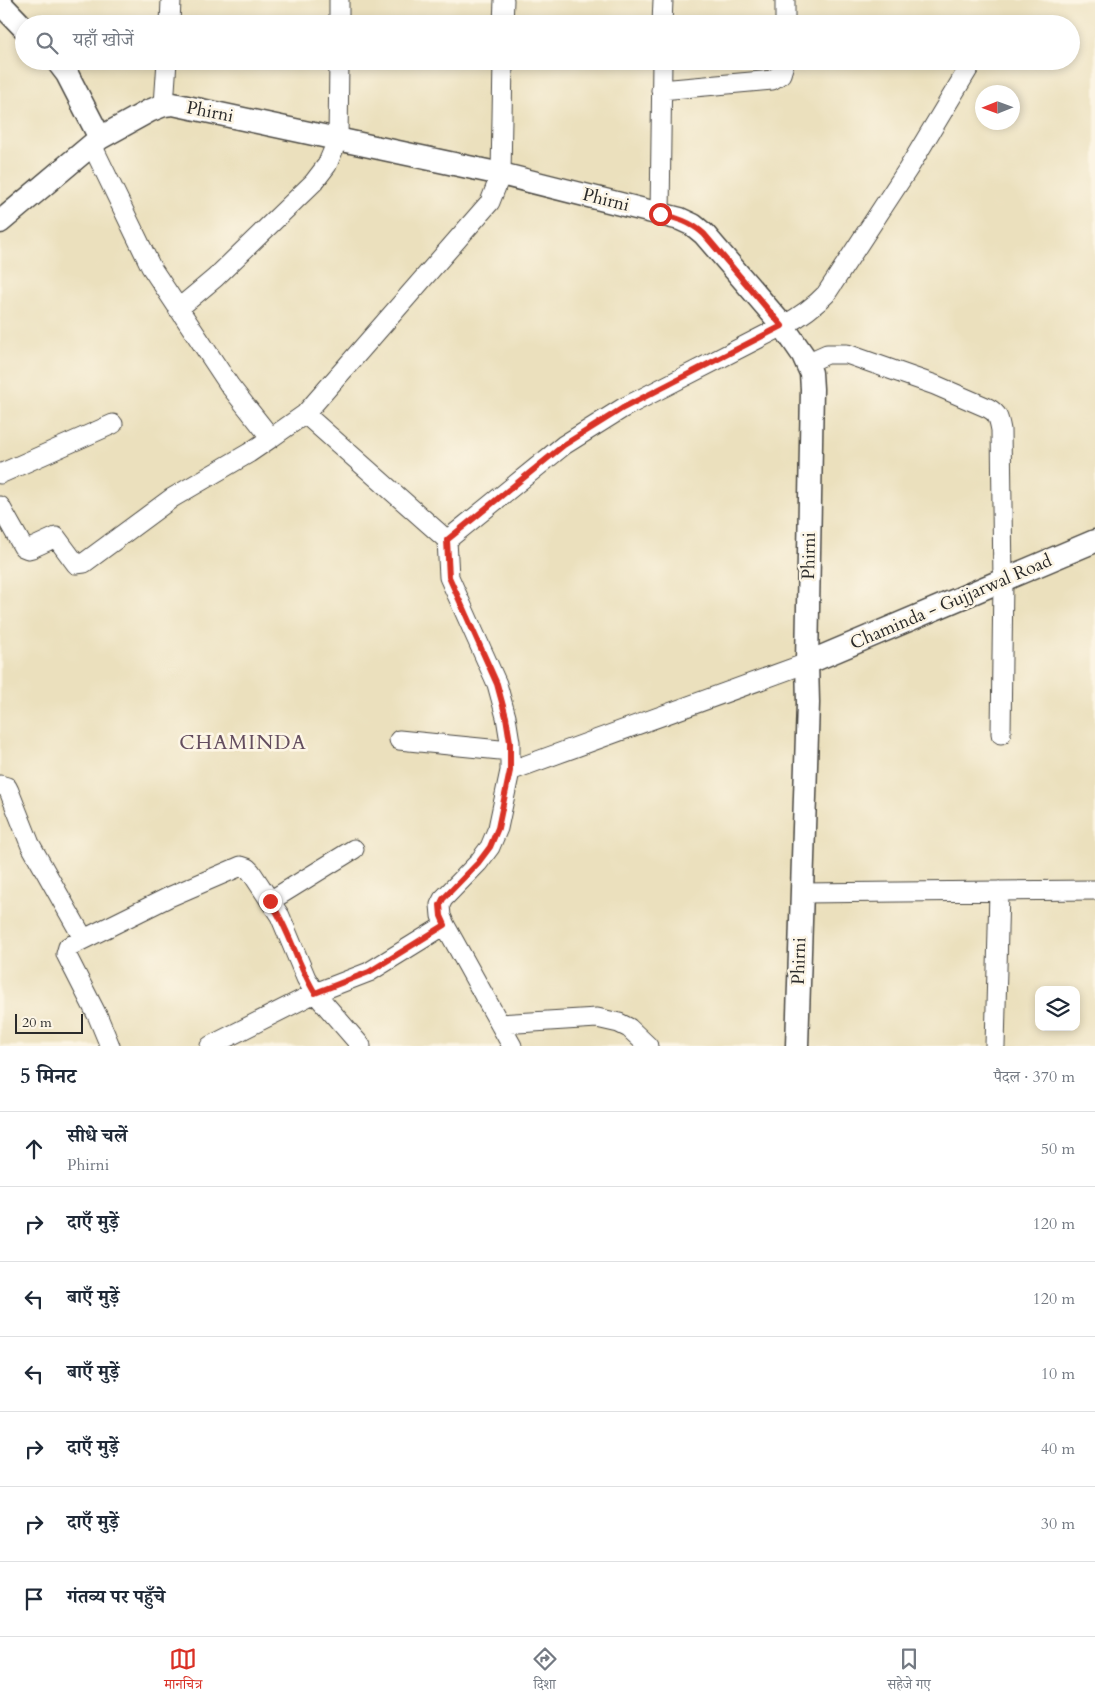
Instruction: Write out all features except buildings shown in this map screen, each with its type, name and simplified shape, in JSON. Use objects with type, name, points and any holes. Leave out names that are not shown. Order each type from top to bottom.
[{"type":"street","points":[[170,15],[171,0]]},
{"type":"street","points":[[339,15],[340,0]]},
{"type":"street","points":[[503,15],[504,0]]},
{"type":"street","points":[[662,15],[663,0]]},
{"type":"street","points":[[785,0],[785,15]]},
{"type":"street","points":[[0,3],[15,19]]},
{"type":"street","points":[[64,70],[151,267],[230,386],[270,438]]},
{"type":"street","points":[[164,105],[166,70]]},
{"type":"street","points":[[178,309],[215,278],[314,182],[326,164],[338,139],[339,70]]},
{"type":"street","points":[[0,506],[23,547],[32,548],[56,537],[60,540],[72,561],[76,564],[84,563],[172,498],[249,453],[305,414],[490,202],[501,174],[503,70]]},
{"type":"street","points":[[660,214],[662,70]]},
{"type":"street","points":[[662,90],[772,80],[781,74],[782,70]]},
{"type":"street","points":[[447,540],[564,445],[623,408],[782,326],[806,312],[826,294],[908,169],[968,70]]},
{"type":"street","name":"Phirni","points":[[0,222],[96,141],[149,111],[164,105],[173,104],[501,174],[680,219],[693,225],[704,234],[782,326],[807,363],[812,389],[806,663],[808,703],[797,1046]]},
{"type":"street","points":[[807,363],[827,354],[847,354],[934,385],[994,411],[998,416],[1001,430],[1003,580],[1001,734]]},
{"type":"street","points":[[305,414],[447,540],[449,577],[497,684],[506,717],[510,750],[510,771],[498,828],[490,847],[478,863],[443,899],[440,905],[441,916],[445,925],[512,1046]]},
{"type":"street","points":[[0,474],[113,424]]},
{"type":"street","name":"Chaminda - Gujjarwal Road","points":[[806,663],[1095,541]]},
{"type":"street","points":[[510,771],[806,663]]},
{"type":"street","points":[[399,740],[510,750]]},
{"type":"street","points":[[0,786],[7,787],[9,790],[30,844],[83,938]]},
{"type":"street","points":[[270,901],[354,849]]},
{"type":"street","points":[[110,1046],[98,1017],[66,954],[68,947],[170,897],[241,866],[248,868],[280,916],[306,978],[315,993],[360,1046]]},
{"type":"street","points":[[802,893],[1095,890]]},
{"type":"street","points":[[995,1046],[999,891]]},
{"type":"street","points":[[210,1046],[315,993],[369,972],[445,925]]},
{"type":"street","points":[[500,1024],[597,1018],[619,1023],[629,1028],[648,1046]]},
{"type":"district","name":"CHAMINDA","points":[[243,742]]},
{"type":"route","points":[[270,901],[285,925],[306,978],[315,993],[369,972],[445,925],[440,910],[443,899],[478,863],[490,847],[498,828],[510,771],[510,742],[506,717],[497,684],[449,577],[447,540],[564,445],[623,408],[782,326],[704,234],[693,225],[680,219],[660,214]]}]
